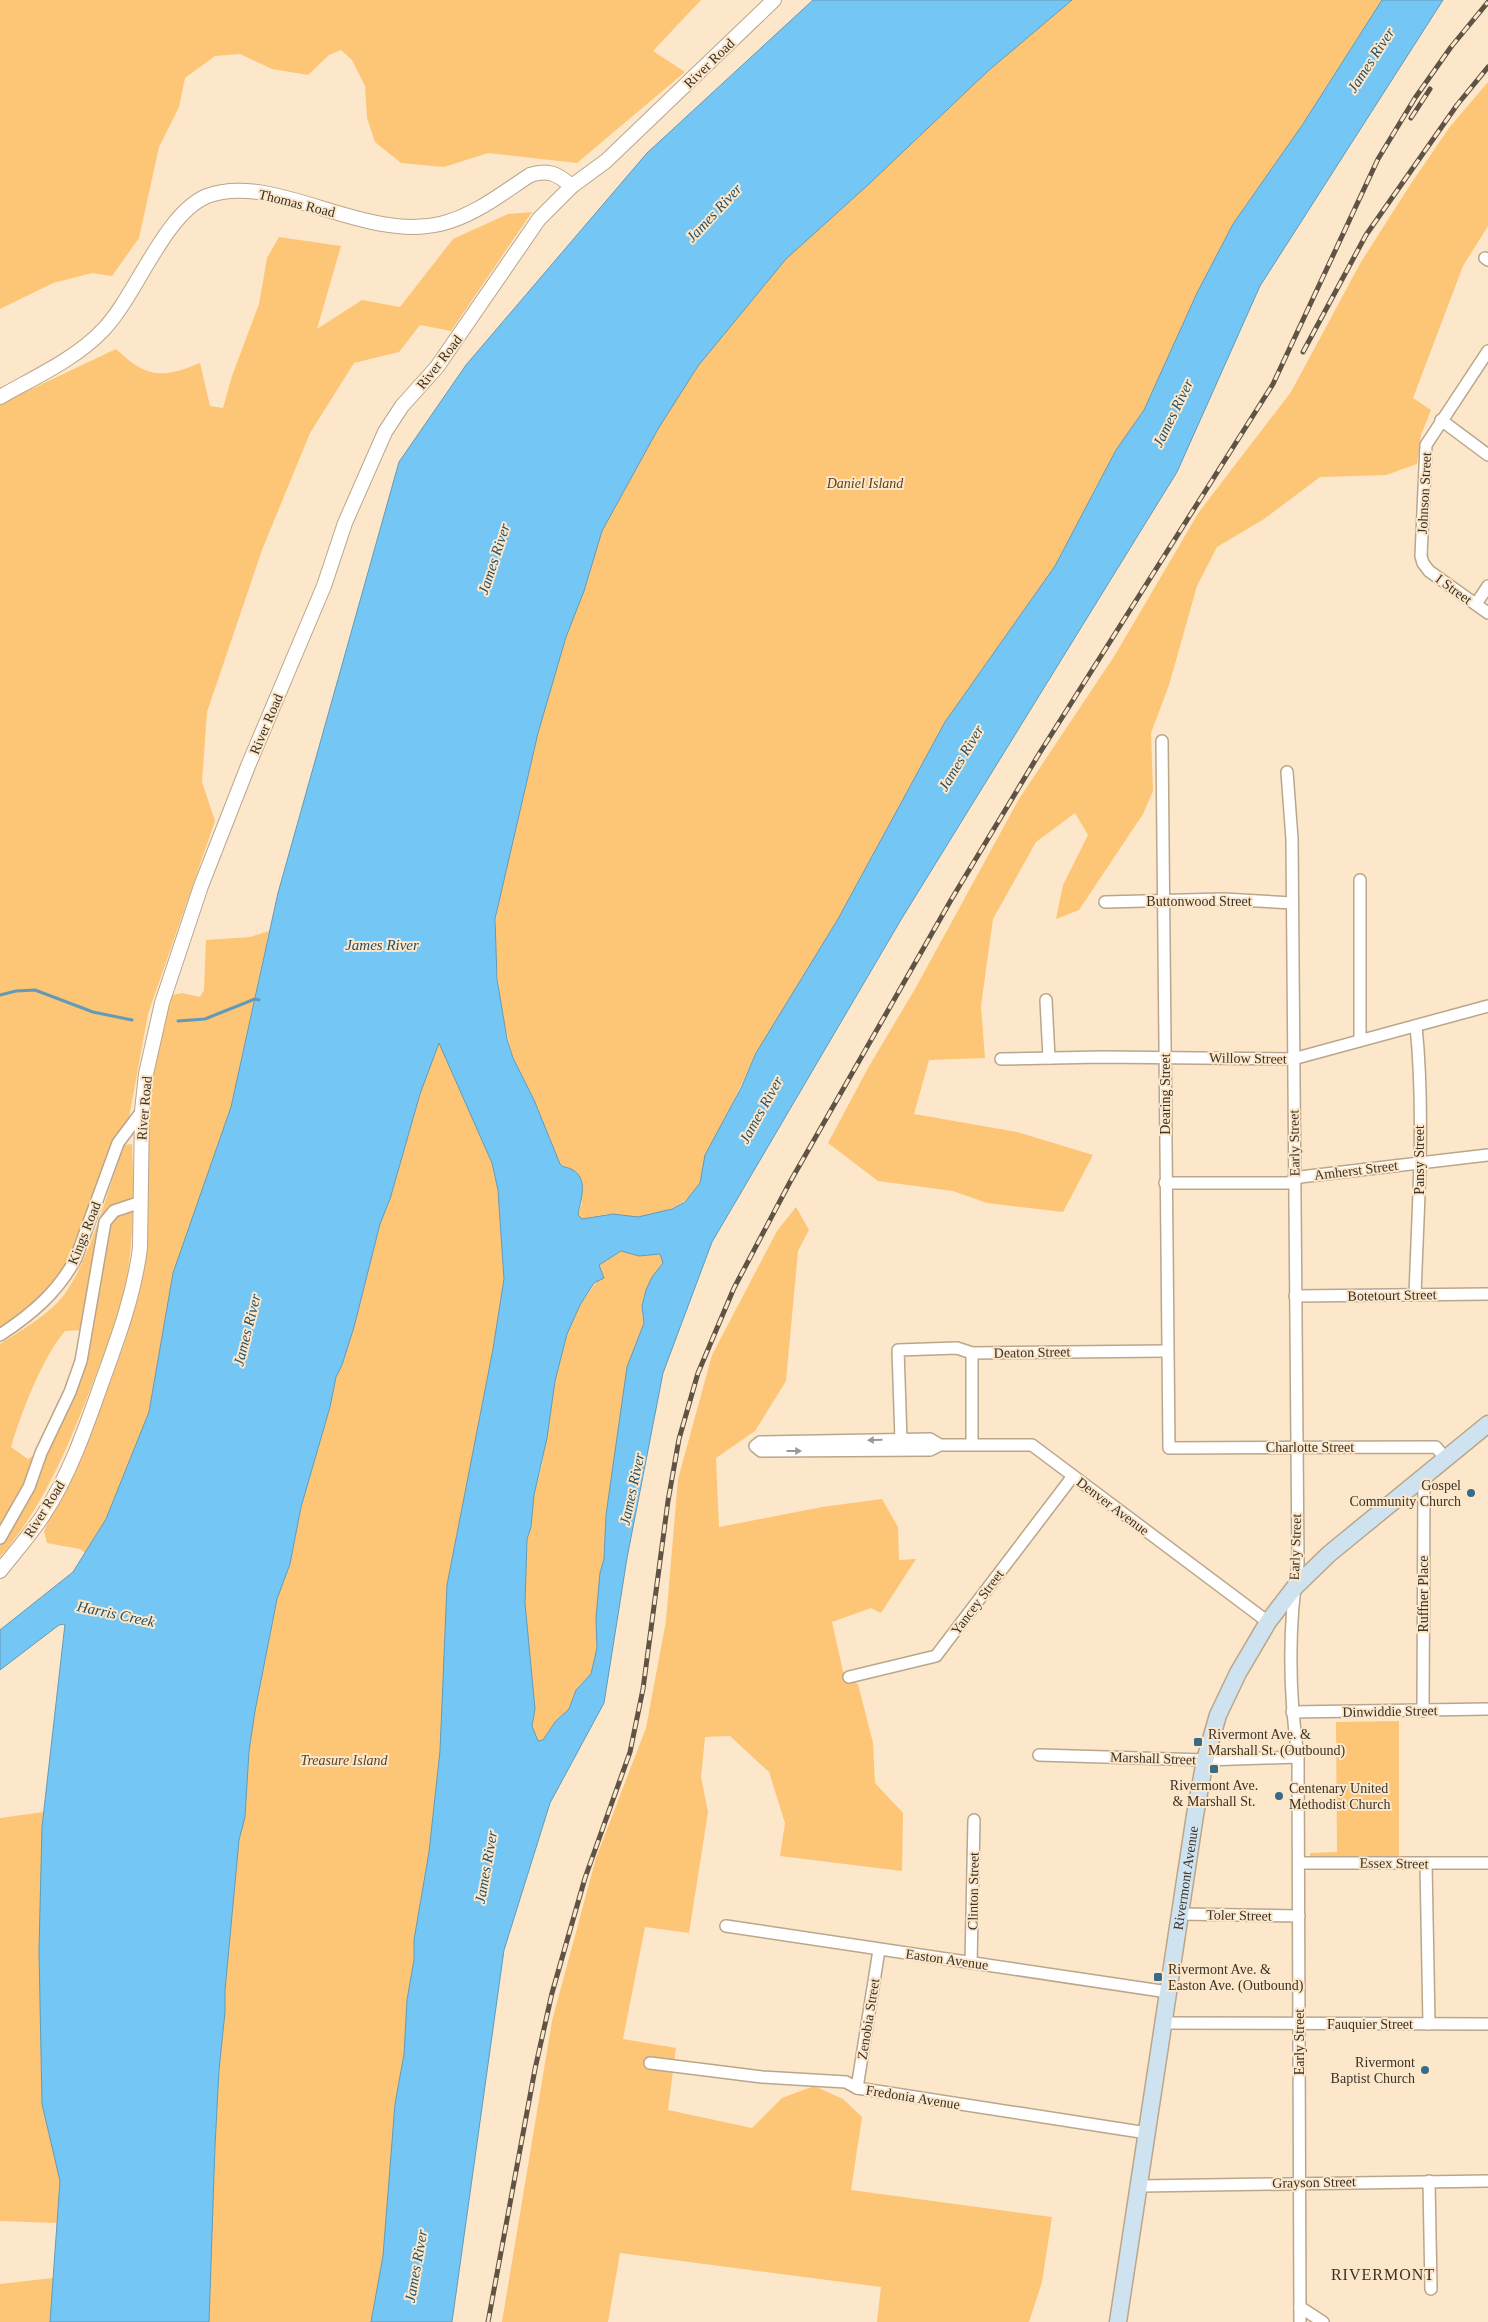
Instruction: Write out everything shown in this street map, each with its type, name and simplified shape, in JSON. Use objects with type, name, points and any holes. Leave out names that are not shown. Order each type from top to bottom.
[{"type":"main road","name":"Rivermont Avenue","points":[[1118,2322],[1140,2186],[1162,2023],[1205,1760],[1218,1716],[1238,1673],[1268,1622],[1294,1588],[1329,1554],[1488,1424]]},
{"type":"street","name":"River Road","points":[[0,1571],[32,1532],[49,1506],[87,1424],[133,1292],[140,1248],[142,1111],[153,1039],[180,947],[248,766],[324,586],[346,524],[385,432],[402,406],[437,367],[539,219],[572,186],[606,161],[774,0]]},
{"type":"street","name":"Thomas Road","points":[[0,397],[65,360],[93,341],[114,318],[177,220],[195,203],[206,197],[231,191],[272,195],[366,222],[410,228],[439,224],[465,215],[530,175],[541,171],[557,174],[572,186]]},
{"type":"street","name":"Johnson Street","points":[[1422,563],[1426,446],[1441,420],[1488,351]]},
{"type":"street","points":[[1441,420],[1488,455]]},
{"type":"street","name":"I Street","points":[[1422,563],[1429,571],[1488,613]]},
{"type":"street","points":[[1476,604],[1488,586]]},
{"type":"street","name":"Dearing Street","points":[[1162,741],[1169,1448]]},
{"type":"street","name":"Early Street","points":[[1287,772],[1292,839],[1296,1296],[1298,1564],[1291,1617],[1292,1712],[1298,1757],[1300,2322]]},
{"type":"street","points":[[1360,880],[1360,1040]]},
{"type":"street","name":"Buttonwood Street","points":[[1105,902],[1223,899],[1292,903]]},
{"type":"street","points":[[1046,1000],[1049,1058]]},
{"type":"street","name":"Willow Street","points":[[1001,1060],[1049,1058],[1293,1059],[1488,1006]]},
{"type":"street","name":"Pansy Street","points":[[1415,1295],[1420,1163],[1416,1026]]},
{"type":"street","name":"Kings Road","points":[[0,1335],[31,1314],[47,1299],[68,1273],[76,1258],[118,1143],[142,1111]]},
{"type":"street","name":"Amherst Street","points":[[1165,1183],[1288,1183],[1300,1177],[1488,1155]]},
{"type":"street","points":[[0,1538],[29,1486],[41,1453],[73,1384],[90,1314],[105,1222],[114,1211],[141,1202]]},
{"type":"street","name":"Botetourt Street","points":[[1296,1296],[1488,1294]]},
{"type":"street","name":"Deaton Street","points":[[901,1440],[898,1350],[957,1348],[972,1353],[1167,1351]]},
{"type":"street","points":[[972,1353],[972,1444]]},
{"type":"street","name":"Denver Avenue","points":[[940,1445],[930,1439],[760,1442],[755,1446],[761,1451],[930,1450],[940,1445],[1032,1445],[1268,1622]]},
{"type":"street","name":"Charlotte Street","points":[[1169,1448],[1436,1447],[1445,1458]]},
{"type":"street","name":"Yancey Street","points":[[848,1677],[936,1656],[1073,1476]]},
{"type":"street","name":"Ruffner Place","points":[[1423,1711],[1424,1476]]},
{"type":"street","name":"Dinwiddie Street","points":[[1292,1712],[1488,1709]]},
{"type":"street","name":"Marshall Street","points":[[1039,1755],[1205,1760],[1298,1757]]},
{"type":"street","name":"Clinton Street","points":[[971,1963],[974,1820]]},
{"type":"street","name":"Essex Street","points":[[1299,1863],[1488,1863]]},
{"type":"street","points":[[1426,1864],[1429,2024]]},
{"type":"street","name":"Toler Street","points":[[1180,1914],[1299,1916]]},
{"type":"street","name":"Easton Avenue","points":[[726,1926],[1168,1992]]},
{"type":"street","name":"Zenobia Street","points":[[857,2088],[879,1950]]},
{"type":"street","name":"Fauquier Street","points":[[1162,2023],[1488,2024]]},
{"type":"street","name":"Fredonia Avenue","points":[[650,2063],[762,2077],[846,2082],[857,2088],[1147,2132]]},
{"type":"street","points":[[1430,2181],[1431,2289]]},
{"type":"street","name":"Grayson Street","points":[[1140,2186],[1299,2182],[1488,2181]]},
{"type":"street","points":[[1300,2307],[1323,2322]]},
{"type":"green space","points":[[0,0],[701,0],[653,51],[685,72],[577,163],[488,153],[444,167],[401,163],[375,142],[367,118],[365,86],[352,60],[341,50],[329,55],[308,75],[272,69],[240,54],[215,56],[185,78],[179,107],[159,147],[139,238],[112,276],[92,273],[53,283],[0,309]]},
{"type":"green space","name":"Daniel Island","points":[[1072,0],[1382,0],[1303,124],[1233,224],[1197,293],[1144,410],[1116,450],[1055,566],[945,722],[838,919],[756,1053],[703,1166],[702,1178],[697,1187],[691,1196],[682,1203],[661,1212],[639,1217],[612,1214],[582,1219],[578,1215],[582,1203],[576,1173],[560,1164],[534,1100],[513,1058],[501,1010],[494,938],[498,903],[538,733],[566,637],[584,591],[602,531],[658,429],[698,366],[786,259],[869,184],[988,71]]},
{"type":"green space","points":[[1488,82],[1488,226],[1463,266],[1413,398],[1431,410],[1421,435],[1417,464],[1386,475],[1320,477],[1264,519],[1217,547],[1197,586],[1169,685],[1151,733],[1153,791],[1143,814],[1079,910],[1056,919],[1063,885],[1088,835],[1075,813],[1036,842],[993,919],[981,1006],[985,1058],[929,1060],[914,1114],[1017,1132],[1093,1155],[1063,1212],[987,1203],[953,1191],[878,1181],[828,1143],[868,1068],[915,989],[1019,799],[1115,655],[1199,512],[1291,392],[1361,262],[1449,128]]},
{"type":"green space","points":[[532,212],[451,331],[420,325],[399,352],[354,363],[310,433],[262,550],[207,712],[202,782],[215,821],[148,1014],[129,1118],[114,1141],[72,1256],[44,1296],[0,1330],[0,404],[116,349],[137,366],[155,373],[175,372],[200,363],[210,406],[223,408],[232,376],[259,304],[267,258],[279,237],[341,246],[317,329],[362,300],[400,307],[453,239],[508,214]]},
{"type":"green space","points":[[269,931],[231,1107],[173,1273],[149,1412],[106,1519],[85,1553],[80,1549],[47,1543],[44,1531],[97,1418],[125,1342],[138,1296],[145,1242],[151,1081],[160,1032],[172,995],[182,993],[200,997],[204,990],[206,940],[250,937]]},
{"type":"green space","name":"Treasure Island","points":[[439,1042],[492,1163],[498,1190],[504,1279],[493,1349],[447,1585],[440,1751],[429,1852],[414,1940],[414,1960],[407,2000],[404,2054],[395,2104],[383,2256],[371,2322],[209,2322],[218,2082],[239,1840],[245,1817],[249,1751],[255,1711],[277,1599],[290,1564],[301,1507],[330,1407],[336,1376],[342,1365],[354,1327],[380,1224],[390,1199],[420,1094]]},
{"type":"green space","points":[[132,1144],[133,1214],[129,1267],[120,1308],[86,1401],[55,1472],[31,1516],[0,1557],[0,1344],[46,1313],[59,1301],[69,1287],[88,1249],[124,1145]],"holes":[[[82,1330],[70,1383],[36,1454],[28,1459],[11,1447],[26,1402],[56,1342],[65,1331]]]},
{"type":"green space","points":[[796,1207],[809,1230],[798,1251],[786,1381],[755,1431],[716,1458],[719,1527],[822,1507],[882,1499],[898,1527],[899,1560],[916,1559],[881,1613],[871,1608],[832,1622],[843,1671],[846,1678],[858,1684],[873,1743],[875,1783],[903,1813],[902,1871],[780,1856],[785,1823],[769,1772],[730,1736],[705,1737],[701,1777],[708,1812],[689,1933],[645,1927],[623,2039],[676,2048],[668,2110],[752,2128],[782,2098],[814,2086],[843,2099],[862,2117],[851,2190],[1052,2217],[1042,2282],[1029,2322],[877,2322],[881,2287],[620,2253],[608,2322],[502,2322],[552,2021],[596,1858],[646,1728],[666,1621],[678,1479],[712,1355],[777,1231]]},
{"type":"green space","points":[[621,1251],[639,1256],[660,1254],[663,1263],[652,1277],[642,1314],[644,1323],[627,1367],[606,1515],[604,1559],[600,1573],[597,1648],[591,1674],[576,1689],[569,1709],[555,1722],[543,1740],[538,1741],[532,1726],[535,1709],[525,1603],[527,1539],[531,1527],[534,1495],[542,1465],[555,1381],[567,1334],[580,1305],[603,1273],[599,1270],[599,1265]]},
{"type":"green space","points":[[1399,1721],[1399,1858],[1310,1859],[1310,1853],[1337,1852],[1336,1722]]},
{"type":"green space","points":[[44,1812],[39,1950],[42,2103],[60,2181],[57,2223],[0,2221],[0,1818]]},
{"type":"green space","points":[[53,2278],[50,2322],[0,2322],[0,2284]]},
{"type":"water","name":"James River","points":[[813,0],[1072,0],[988,71],[869,184],[786,259],[698,366],[658,429],[602,531],[584,591],[566,637],[538,733],[495,919],[497,979],[507,1039],[513,1058],[534,1100],[560,1164],[577,1173],[580,1178],[582,1197],[578,1215],[582,1219],[613,1214],[638,1217],[672,1209],[685,1202],[700,1183],[705,1155],[741,1088],[756,1053],[838,919],[945,722],[1055,566],[1116,450],[1144,410],[1197,293],[1233,224],[1303,124],[1382,0],[1443,0],[1260,286],[1177,472],[902,918],[712,1242],[663,1373],[627,1558],[604,1703],[550,1803],[504,1950],[452,2322],[371,2322],[383,2256],[395,2104],[404,2054],[407,2000],[414,1960],[414,1940],[429,1852],[440,1751],[447,1585],[493,1349],[504,1279],[498,1190],[492,1163],[439,1043],[420,1094],[390,1199],[380,1224],[354,1327],[342,1365],[336,1377],[330,1407],[301,1507],[290,1564],[277,1599],[255,1711],[249,1751],[245,1817],[239,1840],[225,1990],[215,2146],[209,2322],[50,2322],[60,2181],[42,2104],[39,1950],[42,1827],[65,1624],[59,1625],[0,1670],[0,1630],[73,1572],[106,1519],[149,1412],[173,1273],[231,1107],[278,893],[399,462],[466,365],[647,153]],"holes":[[[621,1251],[639,1256],[660,1254],[663,1263],[652,1277],[646,1290],[642,1306],[644,1323],[627,1367],[606,1515],[604,1559],[600,1573],[596,1618],[597,1648],[591,1674],[576,1690],[569,1709],[555,1722],[543,1740],[538,1741],[532,1726],[535,1709],[525,1603],[527,1539],[531,1527],[534,1495],[547,1438],[555,1381],[567,1334],[580,1305],[594,1283],[604,1278],[599,1265]]]},
{"type":"waterway","points":[[0,995],[16,991],[35,990],[93,1012],[132,1020]]},
{"type":"waterway","points":[[178,1021],[205,1019],[255,999],[259,1000]]},
{"type":"railway","points":[[488,2322],[535,2069],[552,1993],[585,1878],[630,1752],[643,1689],[668,1501],[679,1439],[698,1373],[734,1288],[790,1182],[951,900],[1039,754],[1273,384],[1378,159],[1415,98],[1451,47],[1488,2]]},
{"type":"railway","points":[[1303,352],[1366,235],[1457,105],[1488,67]]},
{"type":"railway","points":[[1411,118],[1430,89]]},
{"type":"place","name":"Gospel Community Church","points":[[1471,1493]]},
{"type":"place","name":"Rivermont Ave. & Marshall St. (Outbound)","points":[[1198,1742]]},
{"type":"place","name":"Rivermont Ave. & Marshall St.","points":[[1214,1769]]},
{"type":"place","name":"Centenary United Methodist Church","points":[[1279,1796]]},
{"type":"place","name":"Rivermont Ave. & Easton Ave. (Outbound)","points":[[1158,1977]]},
{"type":"place","name":"Rivermont Baptist Church","points":[[1425,2070]]},
{"type":"district","name":"RIVERMONT","points":[[1383,2274]]},
{"type":"water label","name":"Harris Creek","points":[[116,1614]]}]
